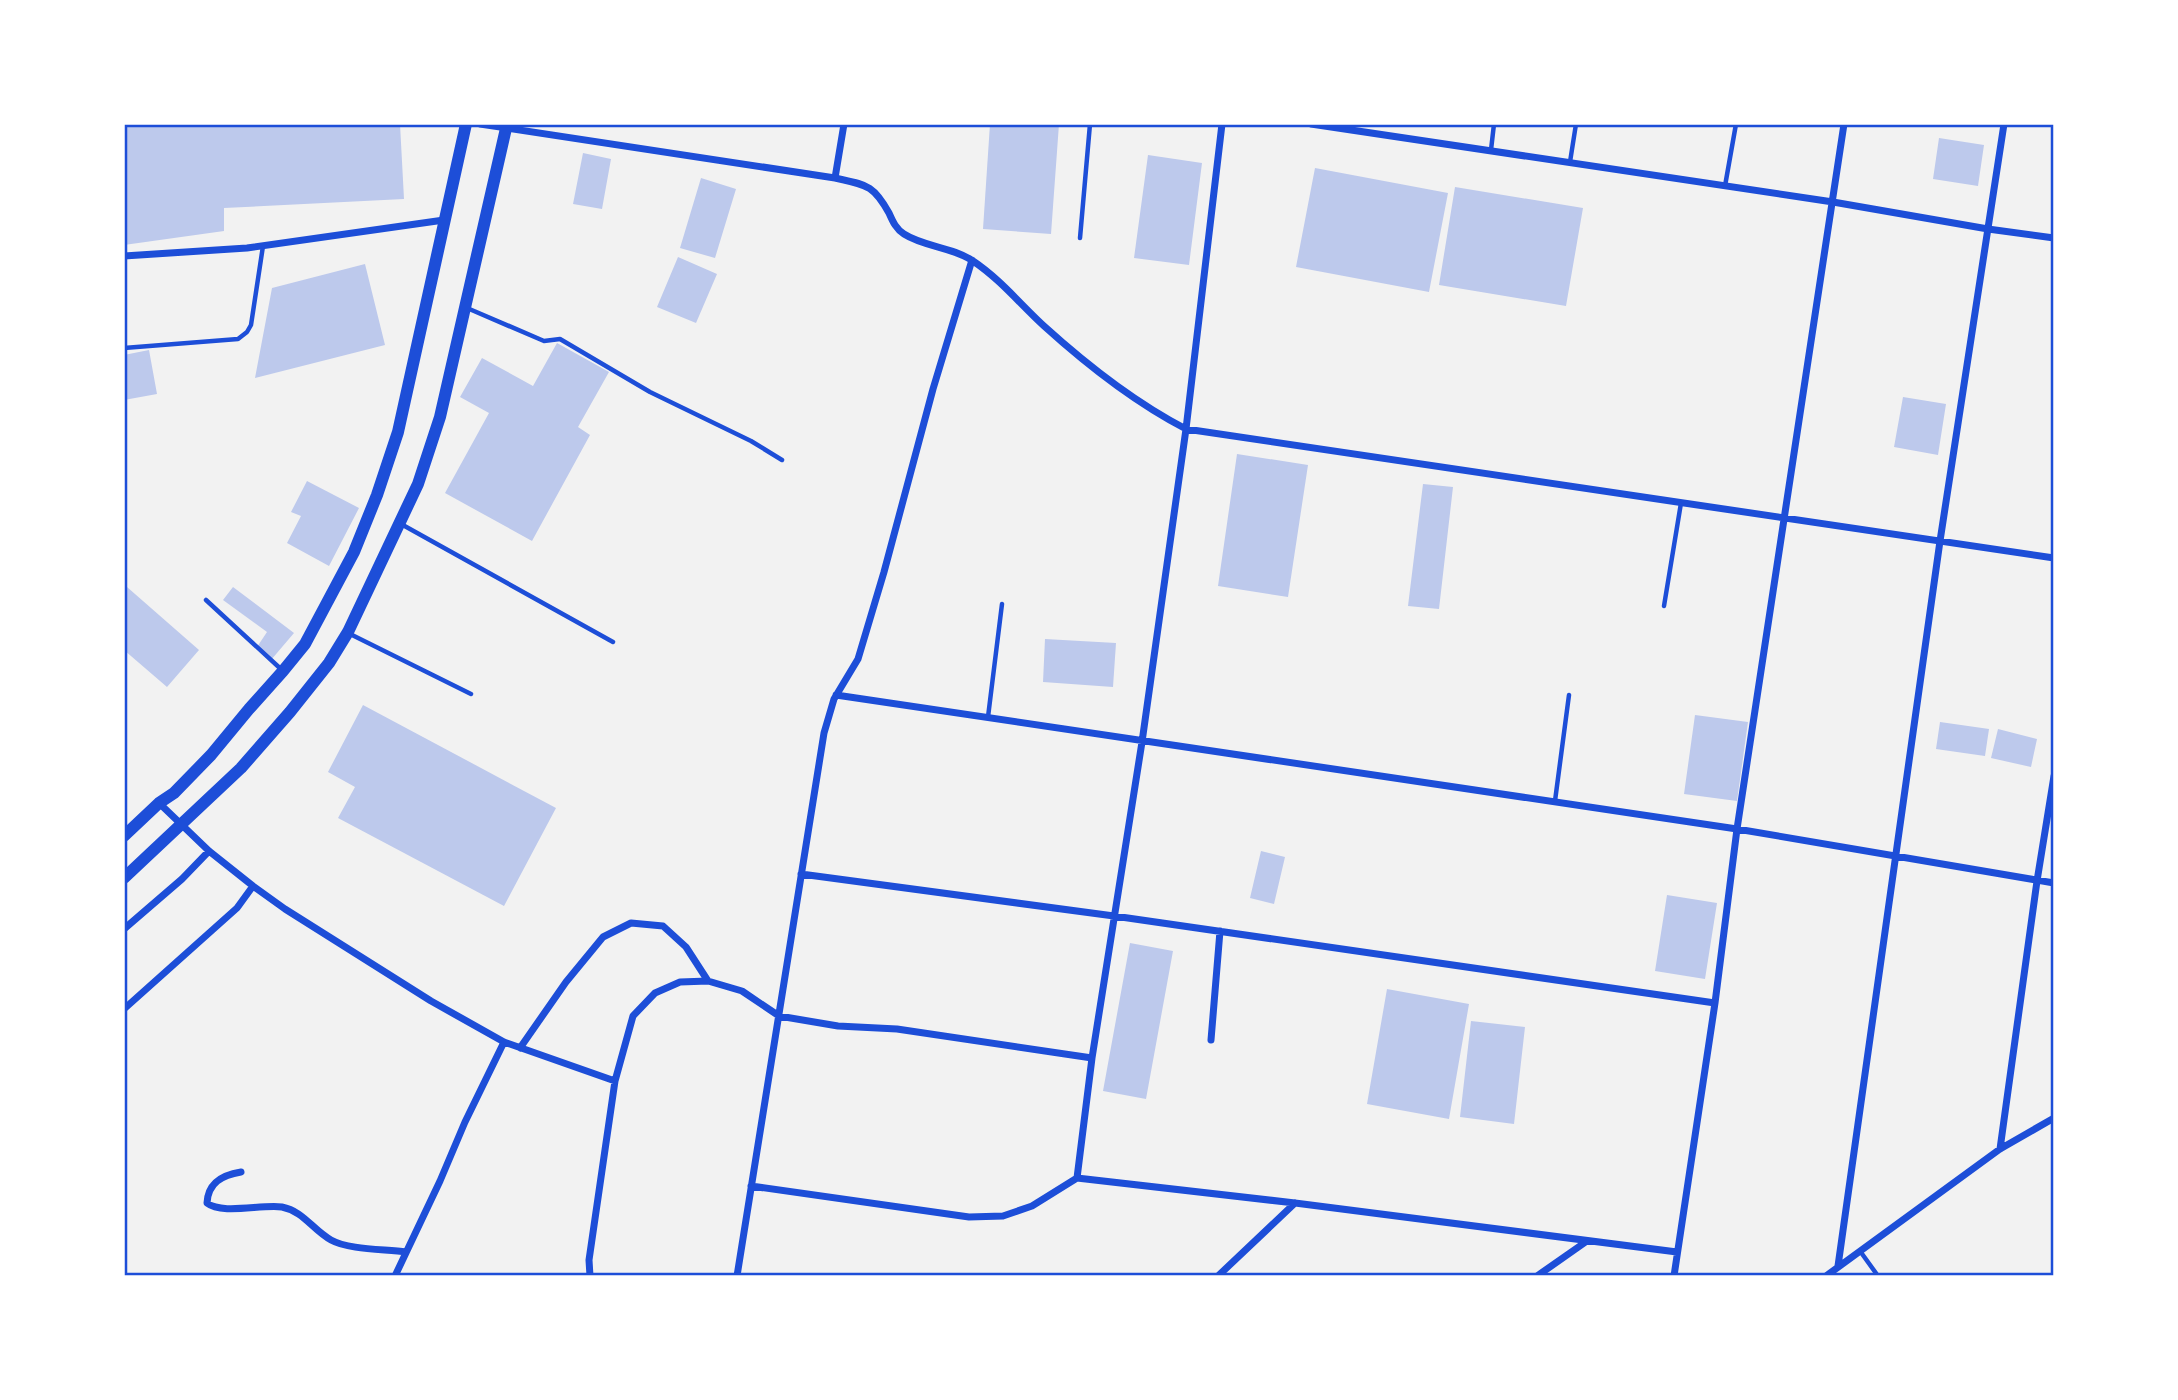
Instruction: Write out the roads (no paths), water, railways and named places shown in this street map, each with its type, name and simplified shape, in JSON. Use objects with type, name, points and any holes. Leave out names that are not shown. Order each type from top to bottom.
[{"type":"main road","points":[[124,836],[159,803],[174,793],[211,755],[305,644],[354,552],[398,432],[466,124]]},
{"type":"main road","points":[[124,878],[241,768],[330,663],[348,632],[418,484],[440,417],[506,126]]},
{"type":"street","points":[[480,124],[835,178],[865,185],[880,196],[897,229],[906,236],[972,260],[1045,327],[1121,390],[1153,412],[1186,429],[2054,558]]},
{"type":"street","points":[[835,178],[844,124]]},
{"type":"street","points":[[1077,1178],[1091,1058],[1142,742],[1186,429],[1222,124]]},
{"type":"street","points":[[1311,124],[2054,238]]},
{"type":"street","points":[[1674,1276],[1715,1003],[1737,829],[1844,124]]},
{"type":"street","points":[[1838,1266],[1940,541],[2004,124]]},
{"type":"street","points":[[124,256],[263,246],[444,220]]},
{"type":"street","points":[[737,1276],[824,733],[836,695],[858,659],[972,260]]},
{"type":"street","points":[[836,695],[1737,829],[2054,883]]},
{"type":"street","points":[[2000,1149],[2054,776]]},
{"type":"street","points":[[159,803],[209,851],[253,887],[420,994],[504,1042],[615,1081]]},
{"type":"street","points":[[124,929],[182,879],[209,851]]},
{"type":"street","points":[[801,874],[1114,915],[1715,1003]]},
{"type":"street","points":[[124,1009],[237,908],[253,887]]},
{"type":"street","points":[[520,1048],[566,982],[603,937],[631,923],[663,926],[686,947],[708,981]]},
{"type":"street","points":[[1211,1040],[1220,931]]},
{"type":"street","points":[[590,1276],[589,1260],[615,1081],[633,1016],[655,993],[680,982],[708,981],[742,991],[779,1016],[838,1026],[897,1029],[1091,1058]]},
{"type":"street","points":[[395,1276],[504,1042]]},
{"type":"street","points":[[1826,1276],[2000,1149],[2054,1118]]},
{"type":"street","points":[[241,1172],[229,1174],[213,1184],[207,1203],[217,1208],[284,1208],[297,1212],[332,1240],[348,1245],[406,1252]]},
{"type":"street","points":[[751,1186],[969,1217],[1003,1216],[1032,1206],[1077,1178],[1677,1252]]},
{"type":"street","points":[[1218,1276],[1296,1203]]},
{"type":"street","points":[[1537,1276],[1588,1241]]},
{"type":"lane","points":[[1080,238],[1090,124]]},
{"type":"lane","points":[[1491,151],[1494,124]]},
{"type":"lane","points":[[1570,163],[1576,124]]},
{"type":"lane","points":[[1725,186],[1736,124]]},
{"type":"lane","points":[[124,348],[237,339],[247,332],[251,325],[263,246]]},
{"type":"lane","points":[[466,307],[544,341],[560,339],[650,392],[751,441],[782,460]]},
{"type":"lane","points":[[1664,606],[1682,502]]},
{"type":"lane","points":[[400,524],[613,642]]},
{"type":"lane","points":[[206,600],[283,671]]},
{"type":"lane","points":[[988,718],[1002,604]]},
{"type":"lane","points":[[348,632],[471,694]]},
{"type":"lane","points":[[1555,802],[1569,695]]},
{"type":"lane","points":[[1860,1250],[1878,1276]]}]
